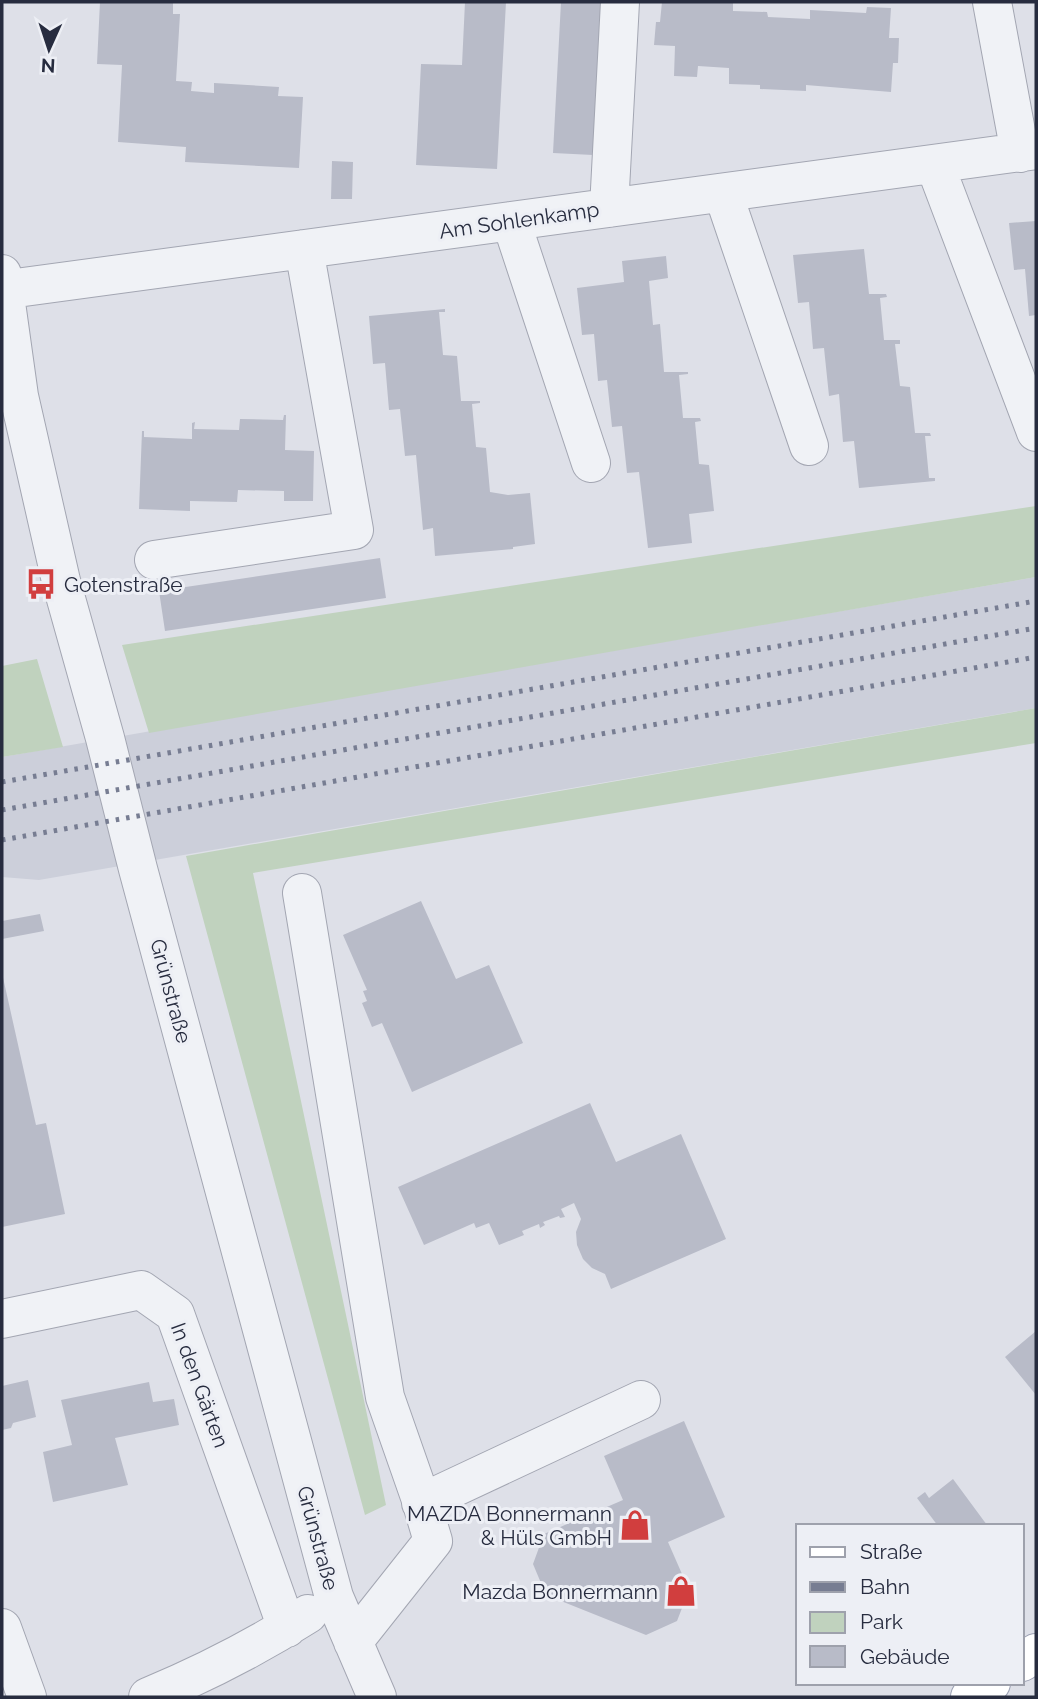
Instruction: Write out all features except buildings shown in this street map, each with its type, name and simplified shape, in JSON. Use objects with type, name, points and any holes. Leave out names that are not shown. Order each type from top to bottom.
[{"type":"main road","points":[[970,1697],[988,1685]]},
{"type":"street","points":[[609,208],[620,2]]},
{"type":"street","points":[[992,2],[1028,152]]},
{"type":"street","name":"Am Sohlenkamp","points":[[2,290],[1028,152]]},
{"type":"street","points":[[935,164],[1036,432]]},
{"type":"street","points":[[723,193],[809,446]]},
{"type":"street","points":[[511,221],[591,463]]},
{"type":"street","points":[[154,560],[354,530],[304,249]]},
{"type":"street","name":"Grünstraße","points":[[2,274],[2,290],[19,396],[61,581],[106,738],[138,869],[334,1597],[377,1697]]},
{"type":"street","points":[[302,893],[385,1397],[433,1541],[353,1642]]},
{"type":"street","name":"In den Gärten","points":[[2,1319],[141,1290],[175,1314],[287,1628]]},
{"type":"street","points":[[421,1503],[641,1400]]},
{"type":"street","points":[[148,1697],[182,1683],[287,1628],[334,1597]]},
{"type":"street","points":[[2,1628],[27,1697]]},
{"type":"shaded area","points":[[1036,577],[1036,708],[39,880],[2,877],[2,757]]},
{"type":"green space","points":[[1036,506],[1036,577],[149,733],[122,645]]},
{"type":"green space","points":[[37,659],[63,747],[2,757],[2,666]]},
{"type":"green space","points":[[1036,708],[1036,743],[253,873],[386,1505],[365,1515],[186,856]]},
{"type":"railway","points":[[2,782],[1036,601]]},
{"type":"railway","points":[[2,810],[1036,628]]},
{"type":"railway","points":[[2,840],[1036,657]]},
{"type":"place","name":"Gotenstraße","points":[[41,584]]},
{"type":"place","name":"MAZDA Bonnermann & Hüls GmbH","points":[[635,1525]]},
{"type":"place","name":"Mazda Bonnermann","points":[[681,1591]]}]
